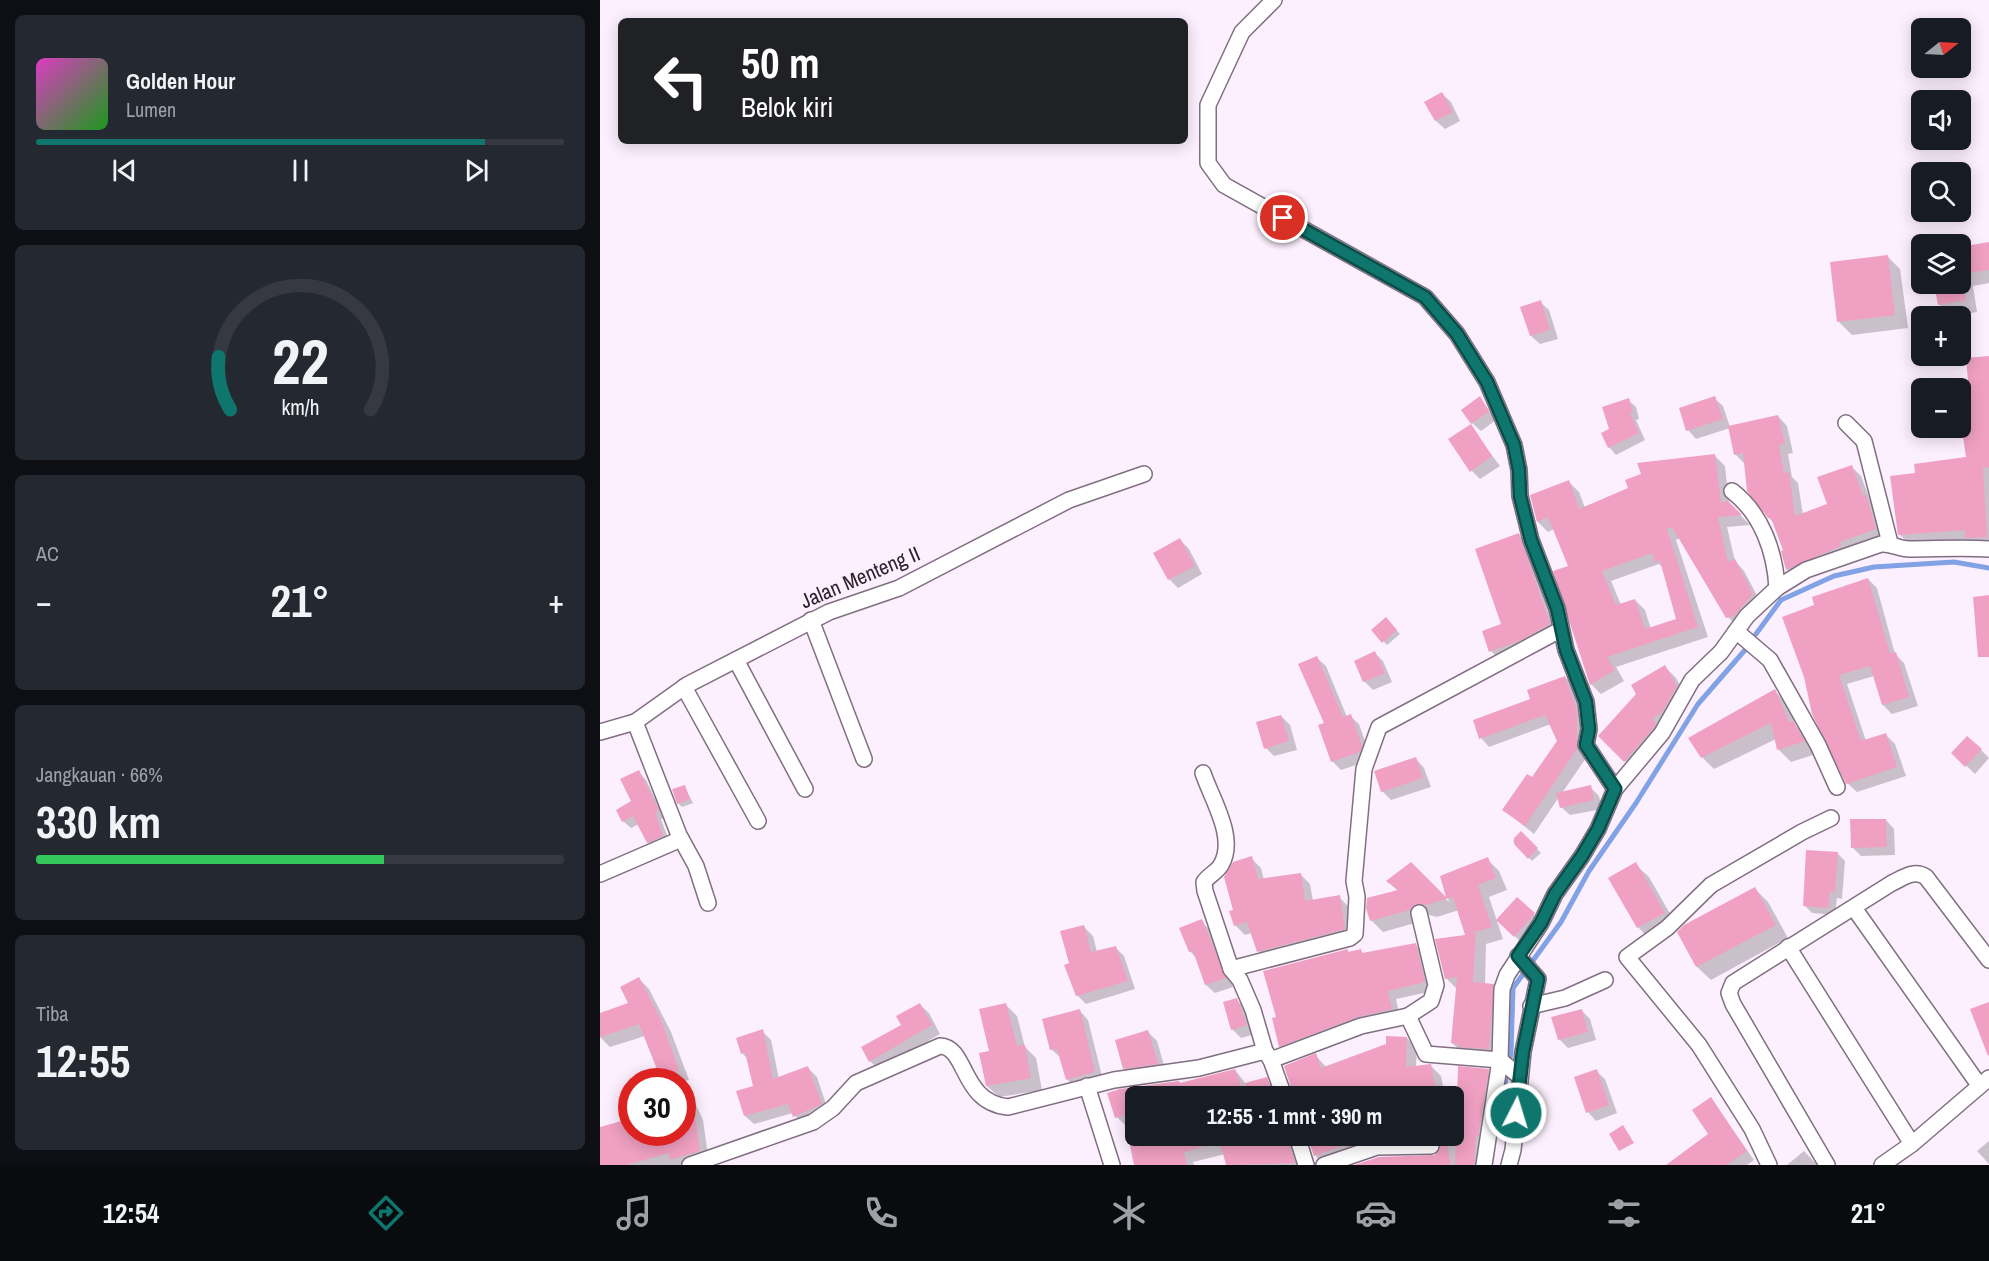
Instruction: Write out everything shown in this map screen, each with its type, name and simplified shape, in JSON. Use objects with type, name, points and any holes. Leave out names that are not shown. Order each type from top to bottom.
[{"type":"street","points":[[1274,0],[1242,32],[1214,88],[1208,105],[1208,162],[1224,185],[1425,297],[1457,334],[1487,382],[1514,445],[1519,470],[1520,496],[1531,540],[1557,608],[1560,630],[1586,702],[1589,729],[1586,745],[1615,789]]},
{"type":"street","points":[[1846,423],[1864,441],[1890,543]]},
{"type":"street","name":"Jalan Menteng II","points":[[600,732],[635,722],[684,687],[811,620],[899,588],[1069,500],[1144,474]]},
{"type":"street","points":[[1732,491],[1740,497],[1767,538],[1776,568],[1777,588]]},
{"type":"street","points":[[1509,1165],[1513,1150],[1502,989],[1525,964],[1593,838],[1615,789],[1662,733],[1692,680],[1721,652],[1747,616],[1777,588],[1797,574],[1832,559],[1890,543],[1906,549],[1935,547],[1989,549]]},
{"type":"street","points":[[811,620],[864,759]]},
{"type":"street","points":[[1231,969],[1350,938],[1355,934],[1357,897],[1354,881],[1364,769],[1379,727],[1560,630]]},
{"type":"street","points":[[1736,632],[1770,660],[1818,745],[1837,787]]},
{"type":"street","points":[[736,660],[805,789]]},
{"type":"street","points":[[684,687],[758,821]]},
{"type":"street","points":[[635,722],[681,839],[696,867],[708,903]]},
{"type":"street","points":[[1203,773],[1227,832],[1221,865],[1208,877],[1204,885],[1231,969],[1239,980],[1252,1010],[1280,1086]]},
{"type":"street","points":[[1769,1165],[1752,1129],[1699,1045],[1627,957],[1667,928],[1711,885],[1802,832],[1832,818]]},
{"type":"street","points":[[600,874],[681,839]]},
{"type":"street","points":[[1827,1165],[1733,1004],[1729,993],[1732,983],[1892,883],[1912,873],[1921,873],[1989,960]]},
{"type":"street","points":[[1854,908],[1984,1082],[1912,1144],[1882,1165]]},
{"type":"street","points":[[690,1165],[813,1122],[833,1108],[856,1083],[940,1046],[946,1046],[954,1053],[979,1097],[997,1106],[1020,1105],[1087,1086],[1158,1071],[1199,1068],[1268,1056],[1361,1026],[1408,1016],[1431,1001],[1436,985],[1419,913]]},
{"type":"street","points":[[1788,947],[1912,1144]]},
{"type":"street","points":[[1484,1165],[1509,1068],[1538,979],[1525,964]]},
{"type":"street","points":[[1531,1006],[1565,998],[1605,980]]},
{"type":"street","points":[[1408,1016],[1426,1054],[1509,1068]]},
{"type":"street","points":[[1087,1086],[1112,1165]]},
{"type":"street","points":[[1300,1146],[1306,1165]]},
{"type":"street","points":[[1324,1165],[1377,1147],[1431,1146]]},
{"type":"building","points":[[1442,92],[1453,112],[1435,121],[1424,102]]},
{"type":"building","points":[[1989,242],[1989,270],[1971,272],[1971,245]]},
{"type":"building","points":[[1888,255],[1895,315],[1837,322],[1830,262]]},
{"type":"building","points":[[1936,294],[1965,294],[1966,300],[1938,305]]},
{"type":"building","points":[[1541,300],[1550,330],[1530,336],[1520,307]]},
{"type":"building","points":[[1989,356],[1989,467],[1983,468],[1987,537],[1965,538],[1965,530],[1898,535],[1890,476],[1915,473],[1914,464],[1966,457],[1963,438],[1971,438],[1971,378],[1968,378],[1967,366],[1971,366],[1971,358]]},
{"type":"building","points":[[1480,396],[1489,411],[1471,424],[1461,410]]},
{"type":"building","points":[[1715,396],[1723,419],[1686,431],[1679,408]]},
{"type":"building","points":[[1629,398],[1633,412],[1630,413],[1639,433],[1608,448],[1601,433],[1609,429],[1602,407]]},
{"type":"building","points":[[1778,415],[1785,444],[1779,445],[1784,473],[1789,472],[1795,516],[1827,504],[1817,477],[1852,465],[1863,496],[1866,495],[1876,529],[1840,542],[1841,546],[1786,570],[1781,551],[1783,550],[1771,518],[1768,518],[1747,491],[1743,453],[1734,455],[1728,426]]},
{"type":"building","points":[[1471,424],[1492,456],[1470,472],[1448,439]]},
{"type":"building","points":[[1715,454],[1721,502],[1728,501],[1742,515],[1718,517],[1728,562],[1735,559],[1753,594],[1734,616],[1726,618],[1672,527],[1667,529],[1698,627],[1607,657],[1615,670],[1590,685],[1553,571],[1568,566],[1548,517],[1537,522],[1530,495],[1569,480],[1579,509],[1628,488],[1625,480],[1641,474],[1637,463]],"holes":[[[1652,553],[1655,562],[1660,561],[1676,619],[1645,629],[1635,599],[1616,605],[1602,571]]]},
{"type":"building","points":[[1519,533],[1550,624],[1519,641],[1489,652],[1482,631],[1501,624],[1475,549]]},
{"type":"building","points":[[1180,538],[1195,566],[1168,580],[1153,553]]},
{"type":"building","points":[[1868,578],[1890,654],[1896,652],[1909,697],[1882,705],[1870,666],[1839,675],[1861,741],[1886,733],[1897,767],[1846,784],[1812,714],[1804,677],[1782,617],[1814,605],[1812,597]]},
{"type":"building","points":[[1989,595],[1989,657],[1978,657],[1973,597]]},
{"type":"building","points":[[1386,617],[1397,630],[1382,643],[1371,630]]},
{"type":"building","points":[[1375,651],[1385,673],[1363,682],[1354,661]]},
{"type":"building","points":[[1317,656],[1343,717],[1351,714],[1362,746],[1360,752],[1331,762],[1318,725],[1324,723],[1298,664]]},
{"type":"building","points":[[1665,665],[1677,686],[1662,712],[1652,719],[1656,723],[1654,727],[1624,762],[1598,736],[1636,694],[1631,685]]},
{"type":"building","points":[[1565,676],[1577,711],[1577,749],[1525,826],[1502,810],[1527,774],[1532,777],[1557,741],[1545,715],[1479,739],[1473,720],[1530,699],[1527,690]]},
{"type":"building","points":[[1775,689],[1789,722],[1793,721],[1805,741],[1777,750],[1771,723],[1701,758],[1688,738]]},
{"type":"building","points":[[1281,715],[1289,741],[1264,749],[1256,722]]},
{"type":"building","points":[[1967,736],[1982,749],[1965,767],[1951,753]]},
{"type":"building","points":[[1416,757],[1423,778],[1381,792],[1374,771]]},
{"type":"building","points":[[639,770],[659,810],[655,812],[663,836],[647,843],[633,816],[622,822],[616,810],[631,801],[620,779]]},
{"type":"building","points":[[685,785],[690,799],[677,804],[672,789]]},
{"type":"building","points":[[1591,785],[1594,800],[1560,808],[1556,793]]},
{"type":"building","points":[[1850,819],[1886,819],[1887,847],[1851,848]]},
{"type":"building","points":[[1521,831],[1538,848],[1528,859],[1514,844],[1514,838]]},
{"type":"building","points":[[1806,850],[1838,852],[1835,892],[1830,891],[1828,908],[1803,906]]},
{"type":"building","points":[[1252,856],[1258,879],[1301,873],[1305,901],[1340,895],[1345,929],[1257,952],[1247,922],[1234,926],[1229,911],[1233,910],[1224,877],[1233,862]]},
{"type":"building","points":[[1488,857],[1496,878],[1478,885],[1492,927],[1472,933],[1476,933],[1473,982],[1494,984],[1489,1049],[1458,1047],[1458,1044],[1451,1043],[1457,977],[1445,979],[1435,939],[1465,935],[1453,897],[1425,905],[1416,904],[1410,910],[1370,921],[1366,908],[1367,898],[1398,890],[1386,881],[1411,862],[1446,897],[1440,876]]},
{"type":"building","points":[[1636,862],[1665,913],[1637,928],[1608,878]]},
{"type":"building","points":[[1755,887],[1776,925],[1696,967],[1677,932],[1684,925]]},
{"type":"building","points":[[1517,897],[1535,913],[1514,937],[1496,920]]},
{"type":"building","points":[[1202,919],[1226,978],[1205,985],[1193,951],[1189,952],[1179,928]]},
{"type":"building","points":[[1084,925],[1091,952],[1116,946],[1128,981],[1076,996],[1064,965],[1069,963],[1060,931]]},
{"type":"building","points":[[1416,943],[1425,982],[1388,991],[1392,1009],[1358,1017],[1279,1047],[1272,1018],[1276,1017],[1263,971],[1348,949],[1348,952],[1361,949],[1362,953]]},
{"type":"building","points":[[639,977],[661,1020],[678,1068],[656,1068],[639,1024],[600,1037],[600,1013],[628,1003],[620,987]]},
{"type":"building","points":[[1237,998],[1247,1025],[1231,1030],[1223,1002]]},
{"type":"building","points":[[1989,1002],[1989,1055],[1988,1056],[1970,1009]]},
{"type":"building","points":[[920,1003],[932,1025],[869,1062],[861,1047],[901,1025],[896,1016]]},
{"type":"building","points":[[1006,1003],[1017,1046],[1025,1045],[1031,1078],[986,1086],[979,1053],[989,1051],[979,1009]]},
{"type":"building","points":[[1080,1009],[1095,1072],[1066,1080],[1057,1049],[1050,1050],[1042,1019]]},
{"type":"building","points":[[1582,1009],[1588,1032],[1558,1040],[1551,1017]]},
{"type":"building","points":[[763,1029],[773,1079],[808,1066],[822,1104],[793,1117],[788,1104],[744,1116],[736,1091],[753,1086],[745,1052],[741,1054],[736,1038]]},
{"type":"building","points":[[1148,1030],[1158,1064],[1123,1069],[1115,1040]]},
{"type":"building","points":[[1386,1036],[1407,1037],[1406,1067],[1431,1064],[1435,1086],[1291,1086],[1284,1066],[1316,1053],[1321,1068],[1386,1044]]},
{"type":"building","points":[[1458,1066],[1489,1069],[1478,1137],[1476,1136],[1474,1165],[1455,1165],[1456,1146],[1464,1146],[1464,1086],[1457,1086]]},
{"type":"building","points":[[1235,1069],[1241,1086],[1142,1086],[1179,1081],[1180,1083]]},
{"type":"building","points":[[1597,1069],[1609,1105],[1586,1113],[1574,1077]]},
{"type":"building","points":[[1267,1077],[1270,1086],[1246,1086],[1245,1083]]},
{"type":"building","points":[[1125,1088],[1125,1115],[1115,1118],[1107,1093]]},
{"type":"building","points":[[1711,1097],[1747,1151],[1726,1165],[1666,1165],[1708,1134],[1692,1110]]},
{"type":"building","points":[[618,1122],[618,1146],[696,1146],[696,1125],[700,1151],[670,1160],[669,1153],[626,1165],[600,1165],[600,1127]]},
{"type":"building","points":[[1623,1125],[1634,1143],[1619,1151],[1609,1134]]},
{"type":"building","points":[[1130,1146],[1206,1146],[1184,1152],[1187,1165],[1134,1165]]},
{"type":"building","points":[[1221,1146],[1290,1146],[1295,1163],[1226,1165]]},
{"type":"building","points":[[1310,1146],[1342,1146],[1314,1156]]},
{"type":"building","points":[[1440,1146],[1447,1146],[1451,1165],[1354,1165],[1379,1157],[1435,1155]]},
{"type":"waterway","points":[[1756,634],[1781,600],[1834,576],[1874,567],[1954,562],[1989,568]]},
{"type":"waterway","points":[[1498,1119],[1511,1053],[1513,988],[1561,922],[1589,871],[1636,803],[1698,704],[1745,650]]},
{"type":"route","points":[[1283,218],[1425,297],[1457,334],[1487,382],[1514,445],[1519,470],[1520,496],[1531,540],[1557,608],[1566,650],[1586,702],[1589,729],[1586,745],[1591,756],[1615,789],[1598,829],[1555,894],[1541,923],[1518,956],[1538,979],[1519,1076],[1516,1113]]}]
